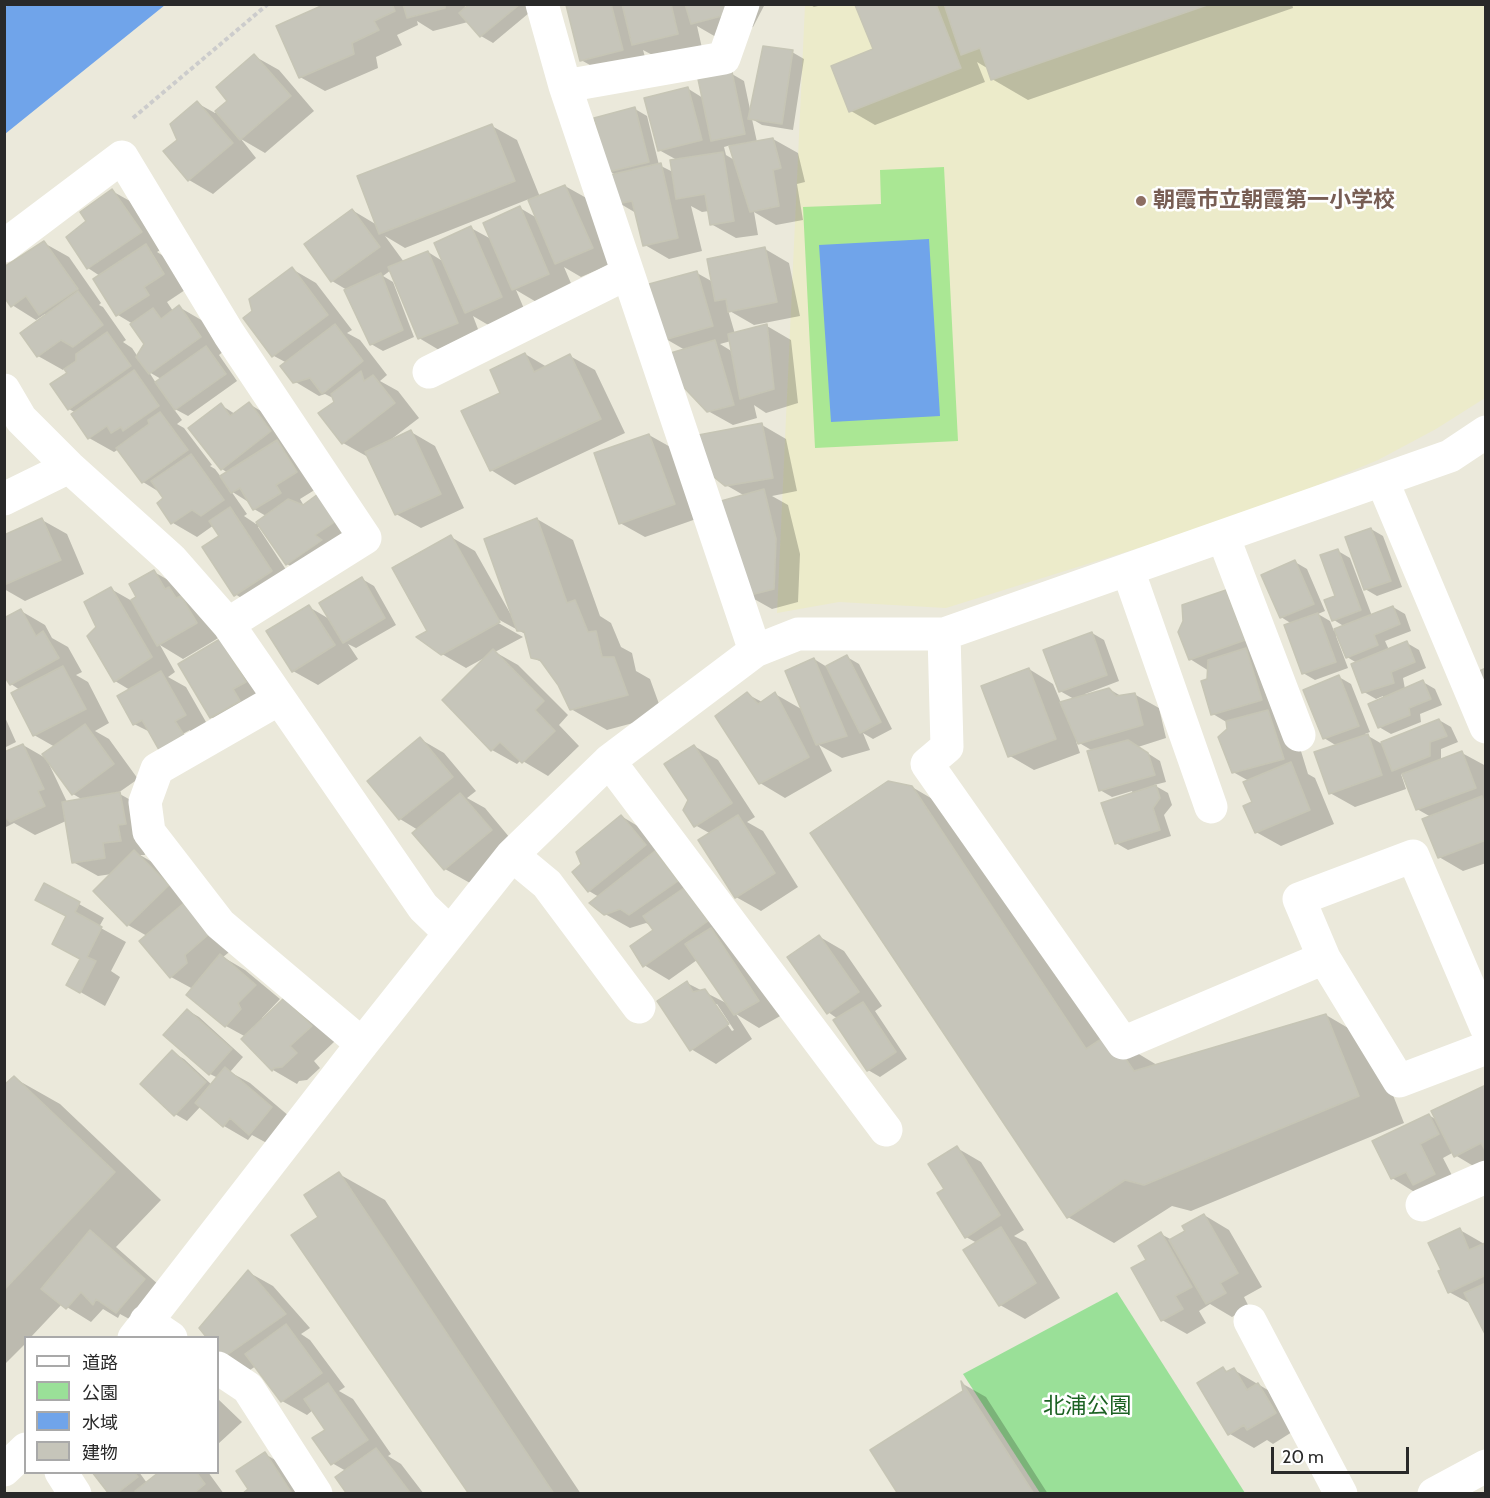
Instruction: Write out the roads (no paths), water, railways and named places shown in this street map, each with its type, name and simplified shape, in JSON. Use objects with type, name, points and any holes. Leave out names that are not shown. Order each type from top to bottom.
[{"type":"street","points":[[542,4],[565,86],[755,651]]},
{"type":"street","points":[[565,86],[724,58],[743,4]]},
{"type":"street","points":[[4,246],[122,157],[229,334],[365,538],[228,624]]},
{"type":"street","points":[[429,372],[628,273]]},
{"type":"street","points":[[4,390],[21,419],[69,467],[171,559],[228,624],[423,907],[450,933]]},
{"type":"street","points":[[150,1332],[362,1044],[512,855],[609,761],[755,651],[798,634],[944,634],[1450,456],[1485,433]]},
{"type":"street","points":[[4,499],[69,467]]},
{"type":"street","points":[[1382,480],[1485,727]]},
{"type":"street","points":[[1223,536],[1299,735]]},
{"type":"street","points":[[1128,570],[1211,807]]},
{"type":"street","points":[[944,634],[946,747],[927,764],[1123,1043],[1324,958]]},
{"type":"street","points":[[279,699],[158,769],[145,802],[149,832],[220,924],[362,1044]]},
{"type":"street","points":[[609,761],[886,1130]]},
{"type":"street","points":[[512,855],[547,884],[639,1007]]},
{"type":"street","points":[[1485,1027],[1413,856],[1299,899],[1324,958],[1399,1080],[1485,1048]]},
{"type":"street","points":[[1422,1205],[1485,1177]]},
{"type":"street","points":[[1250,1321],[1341,1494]]},
{"type":"street","points":[[219,1369],[248,1388],[316,1494]]},
{"type":"street","points":[[4,1470],[24,1451]]},
{"type":"street","points":[[1434,1494],[1485,1466]]},
{"type":"street","points":[[62,1474],[75,1494]]},
{"type":"water","points":[[8,5],[165,5],[5,134],[4,8]]},
{"type":"water","points":[[929,239],[940,416],[831,422],[819,245]]},
{"type":"place","name":"朝霞市立朝霞第一小学校","points":[[1141,201]]},
{"type":"park label","name":"北浦公園","points":[[1087,1407]]}]
